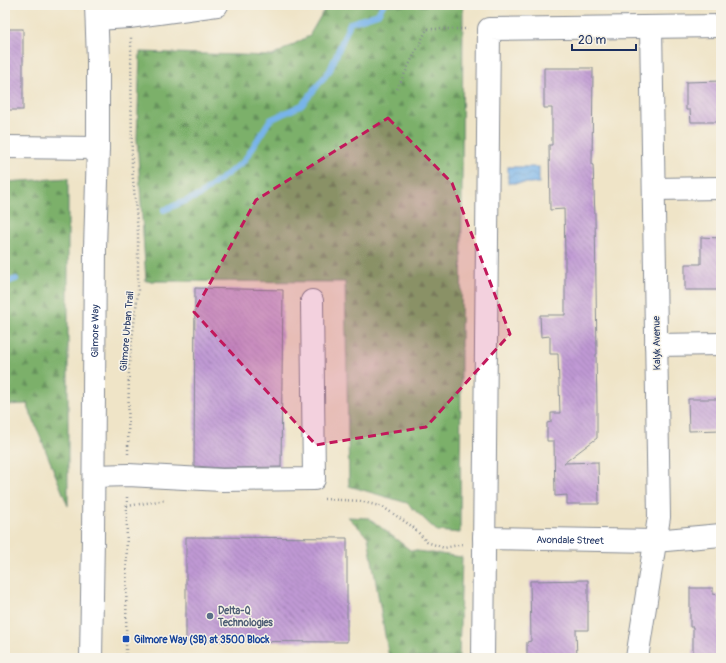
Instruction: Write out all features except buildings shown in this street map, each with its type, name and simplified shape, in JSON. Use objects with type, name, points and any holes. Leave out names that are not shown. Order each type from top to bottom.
[{"type":"street","points":[[96,12],[129,17],[217,5]]},
{"type":"street","name":"Gilmore Way","points":[[91,658],[95,256],[98,148],[96,12]]},
{"type":"street","points":[[483,658],[489,29],[721,26]]},
{"type":"street","name":"Kalyk Avenue","points":[[637,658],[659,517],[651,27]]},
{"type":"street","points":[[5,147],[98,148]]},
{"type":"street","points":[[654,189],[721,188]]},
{"type":"street","points":[[94,476],[128,474],[222,480],[314,479],[312,301]]},
{"type":"street","points":[[656,345],[721,344]]},
{"type":"street","name":"Avondale Street","points":[[484,538],[655,541],[721,535]]},
{"type":"path","name":"Gilmore Urban Trail","points":[[126,658],[129,364],[138,292],[138,239],[132,168],[131,39],[129,17]]},
{"type":"path","points":[[397,89],[427,29],[489,29]]},
{"type":"path","points":[[317,498],[360,501],[383,507],[413,527],[427,542],[444,548],[484,538]]},
{"type":"path","points":[[127,506],[172,499]]},
{"type":"highlighted area","points":[[388,118],[452,183],[510,334],[426,427],[316,445],[194,312],[256,200]]},
{"type":"green space","points":[[327,5],[463,5],[460,533],[437,531],[407,503],[349,486],[345,282],[146,281],[137,139],[140,52],[272,56],[309,36]]},
{"type":"green space","points":[[68,178],[68,506],[27,404],[5,405],[5,182]]},
{"type":"green space","points":[[348,517],[369,518],[410,550],[462,557],[459,658],[389,658],[368,537]]},
{"type":"water","points":[[508,167],[539,167],[539,183],[508,183]]},
{"type":"waterway","points":[[164,210],[200,195],[244,161],[270,120],[302,105],[330,70],[350,23],[378,14],[383,5]]},
{"type":"waterway","points":[[5,283],[16,279]]},
{"type":"place","name":"Delta-Q Technologies","points":[[210,616]]},
{"type":"place","name":"Gilmore Way (SB) at 3500 Block","points":[[126,639]]}]
